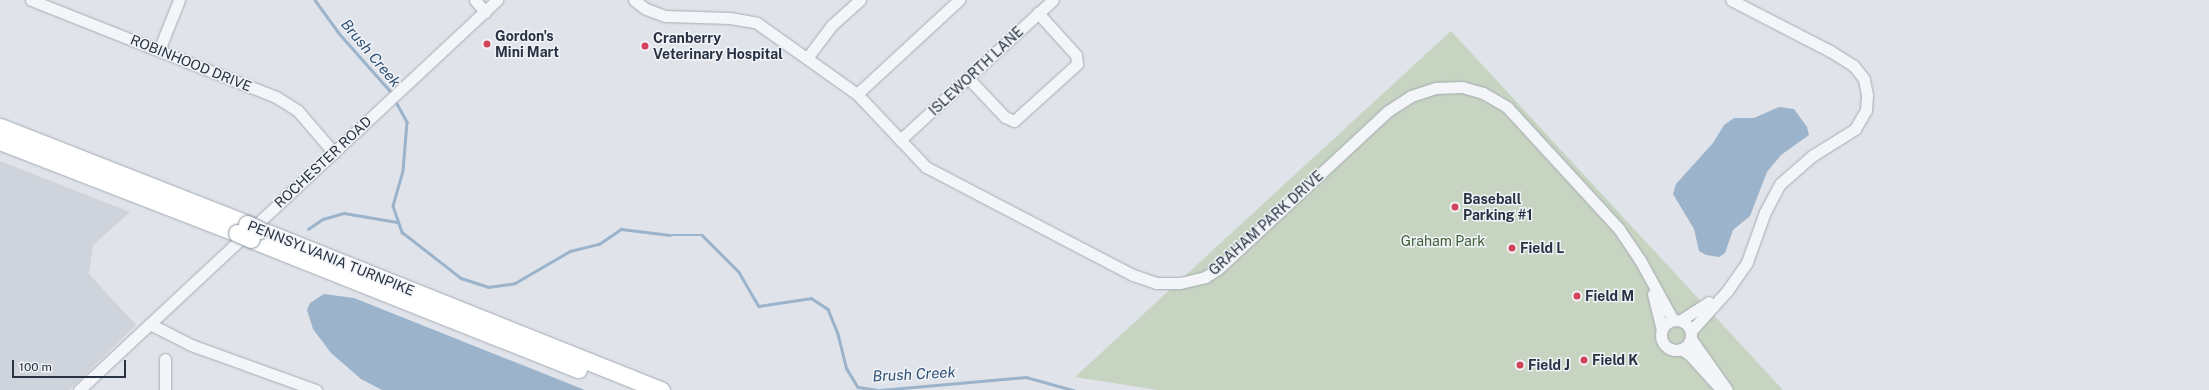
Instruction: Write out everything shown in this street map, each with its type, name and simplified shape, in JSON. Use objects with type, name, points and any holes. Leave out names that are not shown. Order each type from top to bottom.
[{"type":"highway","name":"PENNSYLVANIA TURNPIKE","points":[[0,127],[249,231],[512,345],[632,390]]},
{"type":"highway","name":"PENNSYLVANIA TURNPIKE","points":[[0,141],[249,231],[661,390]]},
{"type":"street","name":"ROBINHOOD DRIVE","points":[[30,0],[159,50],[288,104],[334,153]]},
{"type":"street","points":[[159,50],[179,0]]},
{"type":"street","points":[[475,0],[485,12]]},
{"type":"street","name":"ROCHESTER ROAD","points":[[79,390],[497,0]]},
{"type":"street","name":"GRAHAM PARK DRIVE","points":[[634,0],[646,9],[664,16],[730,18],[757,23],[857,94],[926,167],[1133,275],[1156,283],[1180,283],[1205,277],[1218,269],[1388,111],[1411,96],[1429,90],[1462,87],[1483,93],[1506,107],[1619,229],[1640,260],[1651,283],[1677,320],[1691,335],[1727,390]]},
{"type":"street","points":[[806,58],[847,4],[860,0]]},
{"type":"street","points":[[857,94],[959,0]]},
{"type":"street","name":"ISLEWORTH LANE","points":[[900,140],[1053,0]]},
{"type":"street","points":[[1681,349],[1734,281],[1754,250],[1765,212],[1780,184],[1812,156],[1855,129],[1864,114],[1868,95],[1864,79],[1854,66],[1830,50],[1731,0]]},
{"type":"street","points":[[968,78],[1005,117],[1014,121],[1077,64],[1076,55],[1038,14]]},
{"type":"street","points":[[1662,330],[1677,320],[1697,311],[1734,281]]},
{"type":"street","name":"GRAHAM PARK DRIVE","points":[[1651,283],[1662,330],[1661,338],[1665,346],[1673,350],[1681,349],[1689,354],[1721,390]]},
{"type":"street","points":[[150,324],[191,345],[316,390]]},
{"type":"street","points":[[165,359],[165,390]]},
{"type":"shaded area","points":[[0,161],[130,212],[93,245],[89,274],[136,325],[69,390],[0,390]]},
{"type":"green space","name":"Graham Park","points":[[1451,31],[1783,390],[1158,390],[1075,377]]},
{"type":"water","points":[[1779,107],[1794,109],[1807,127],[1809,135],[1781,155],[1767,172],[1750,216],[1733,230],[1725,253],[1719,257],[1706,255],[1699,251],[1694,229],[1673,194],[1676,184],[1713,143],[1724,125],[1734,118],[1754,118]]},
{"type":"water","points":[[324,294],[354,298],[585,390],[382,390],[361,379],[331,353],[313,329],[307,310],[310,303]]},
{"type":"waterway","name":"Brush Creek","points":[[315,0],[338,32],[392,93]]},
{"type":"waterway","name":"Brush Creek","points":[[395,100],[407,122],[403,171],[393,206],[402,232],[461,278],[488,287],[515,283],[570,251],[599,244],[621,229],[670,235],[702,235],[739,272],[759,306],[811,298],[828,309],[838,334],[847,369],[858,387],[880,390],[1026,377],[1073,390]]},
{"type":"waterway","points":[[308,229],[323,219],[344,213],[398,222]]},
{"type":"place","name":"Gordon's Mini Mart","points":[[487,44]]},
{"type":"place","name":"Cranberry Veterinary Hospital","points":[[645,46]]},
{"type":"place","name":"Baseball Parking #1","points":[[1455,207]]},
{"type":"place","name":"Field L","points":[[1512,248]]},
{"type":"place","name":"Field M","points":[[1577,296]]},
{"type":"place","name":"Field K","points":[[1584,360]]},
{"type":"place","name":"Field J","points":[[1520,365]]}]
